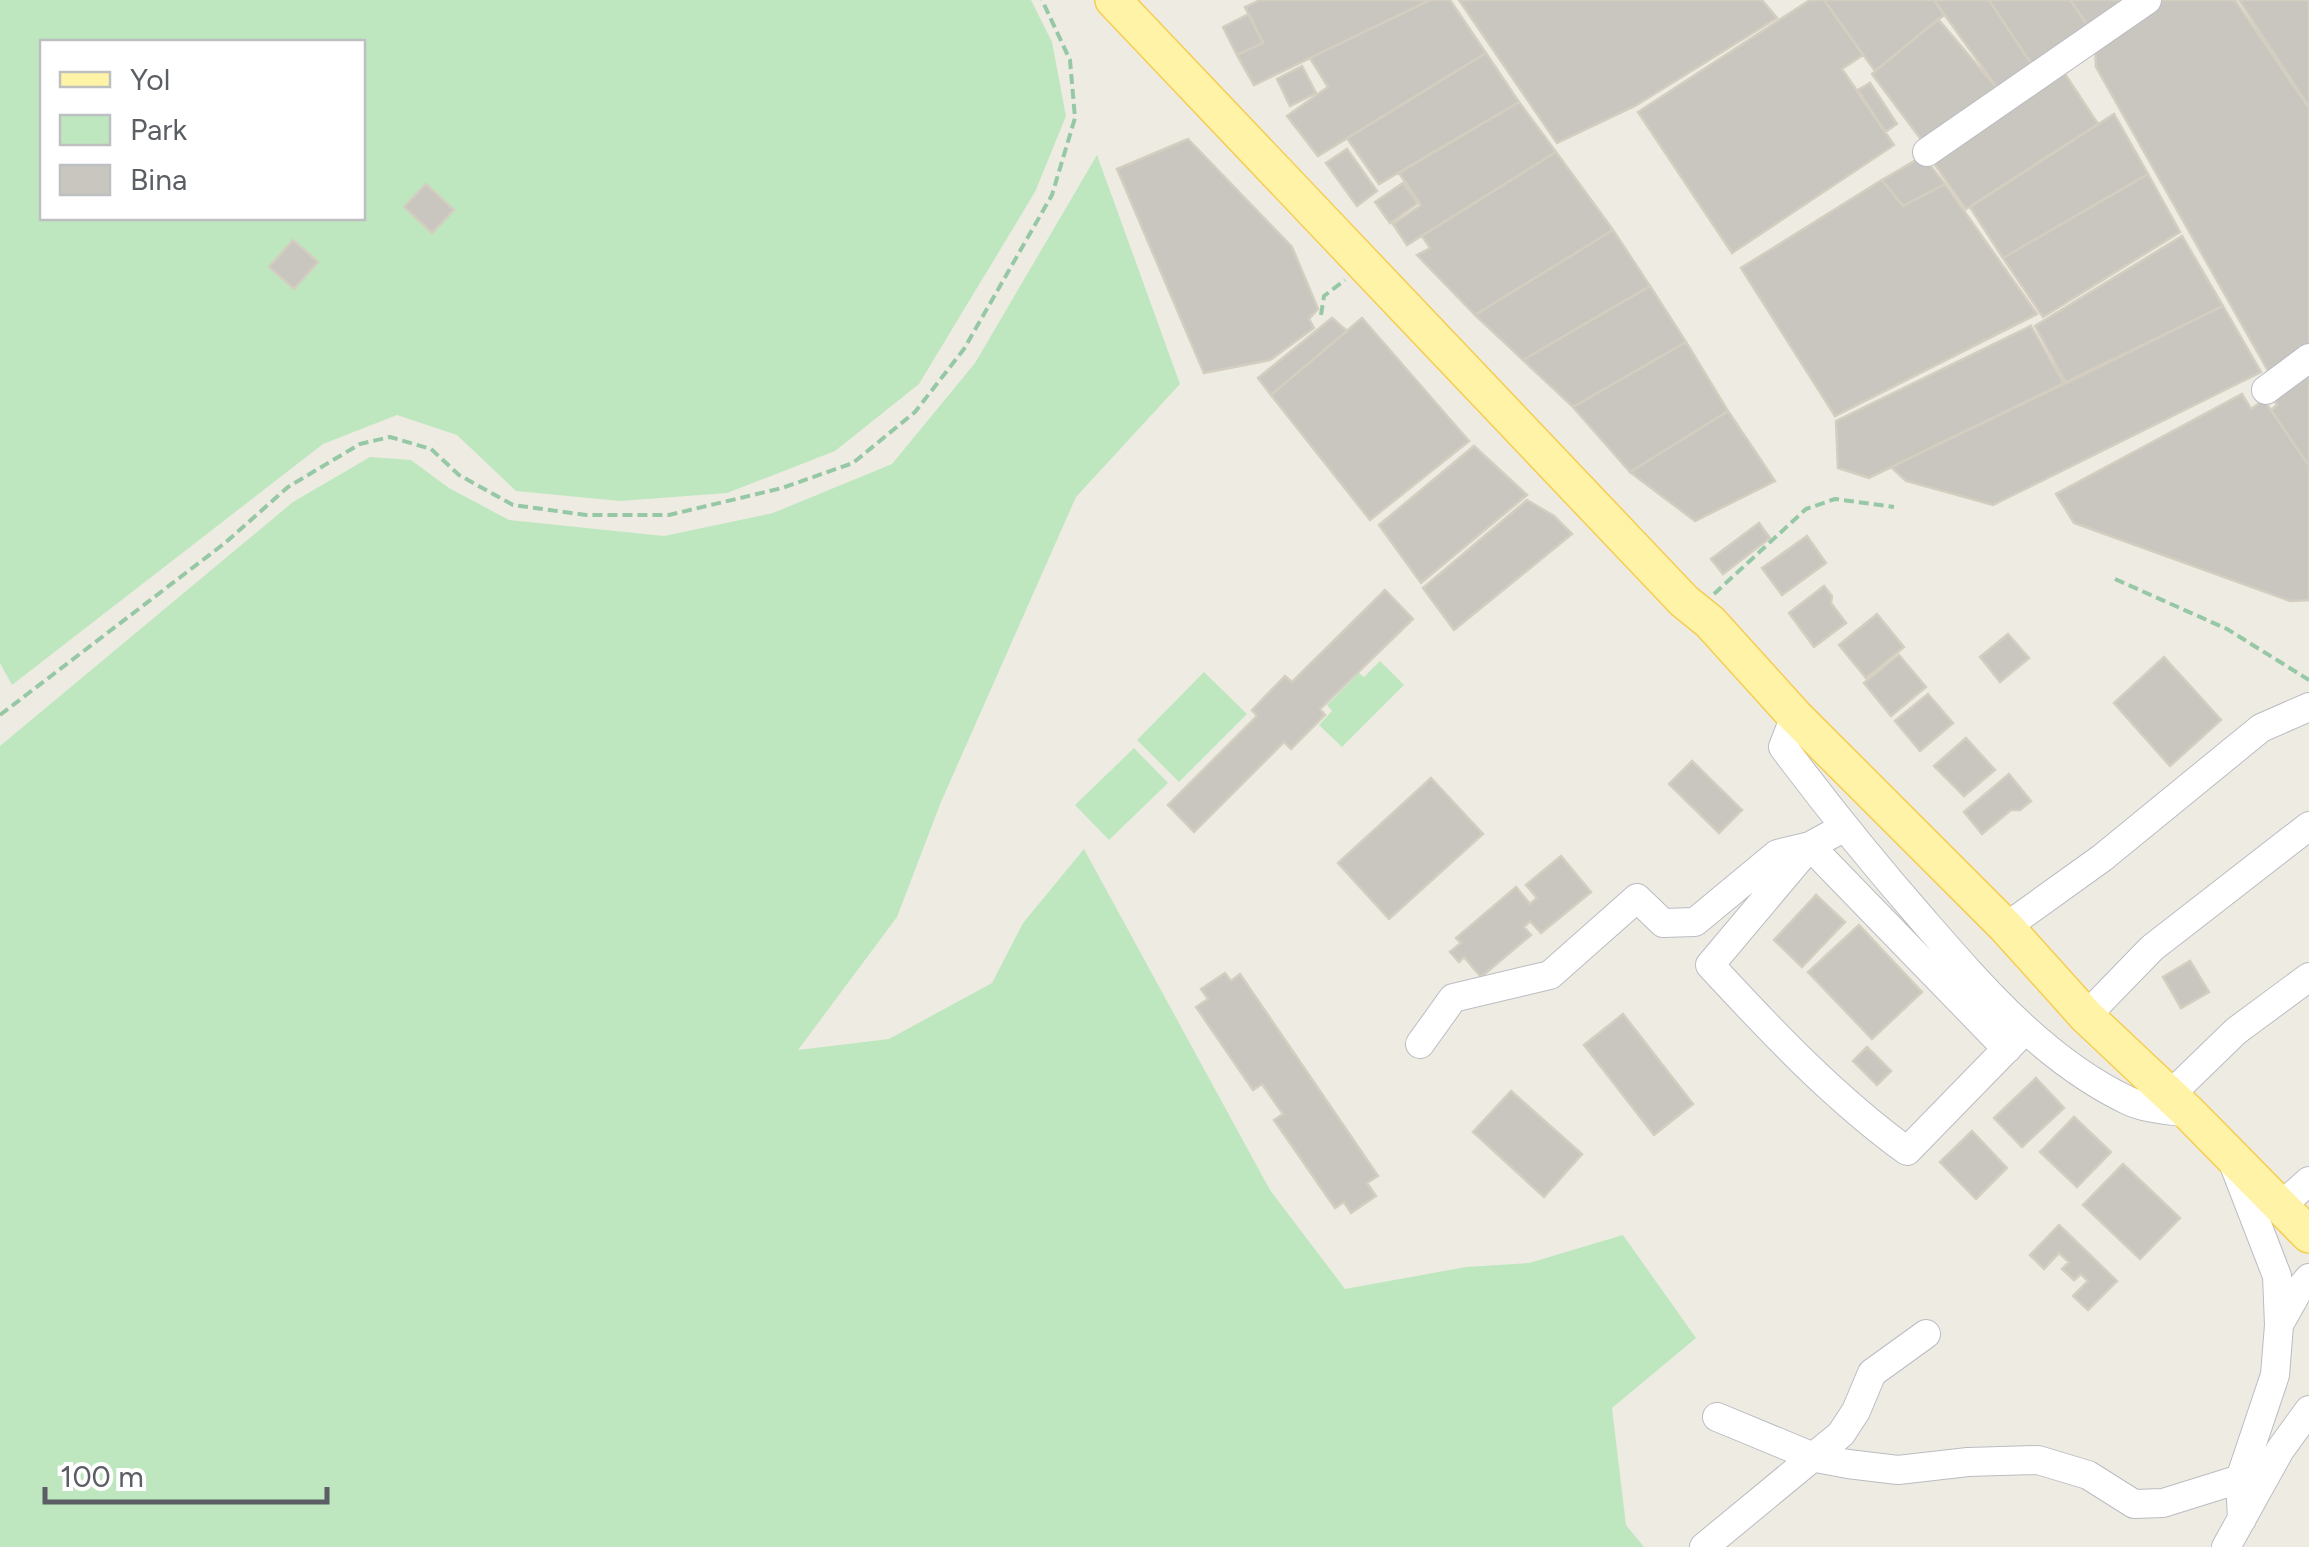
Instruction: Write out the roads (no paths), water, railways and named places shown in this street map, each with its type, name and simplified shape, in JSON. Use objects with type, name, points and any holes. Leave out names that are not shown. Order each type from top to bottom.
[{"type":"main road","points":[[1113,0],[1795,716],[2006,927],[2086,1016],[2309,1235]]},
{"type":"street","points":[[1927,152],[2147,0]]},
{"type":"street","points":[[2266,390],[2309,358]]},
{"type":"street","points":[[2006,927],[2102,858],[2261,728],[2309,707]]},
{"type":"street","points":[[1795,716],[1783,748],[1844,828],[1980,985],[2016,1040]]},
{"type":"street","points":[[2086,1016],[2152,948],[2309,826]]},
{"type":"street","points":[[1420,1044],[1454,998],[1550,975],[1638,898],[1663,923],[1694,922],[1777,854],[1810,846],[1844,828]]},
{"type":"street","points":[[1810,846],[2016,1040],[2133,1103],[2179,1104],[2236,1031],[2309,977]]},
{"type":"street","points":[[1810,846],[1710,965],[1798,1059],[1907,1151],[2016,1040]]},
{"type":"street","points":[[2230,1156],[2277,1276],[2280,1325],[2275,1375],[2240,1478],[2242,1519]]},
{"type":"street","points":[[2280,1207],[2309,1181]]},
{"type":"street","points":[[2280,1325],[2309,1278]]},
{"type":"street","points":[[1704,1547],[1842,1434],[1872,1373],[1926,1334]]},
{"type":"street","points":[[2226,1547],[2280,1450],[2309,1410]]},
{"type":"street","points":[[1716,1417],[1816,1458],[1898,1470],[2038,1460],[2088,1476],[2134,1504],[2163,1503],[2240,1478]]}]
